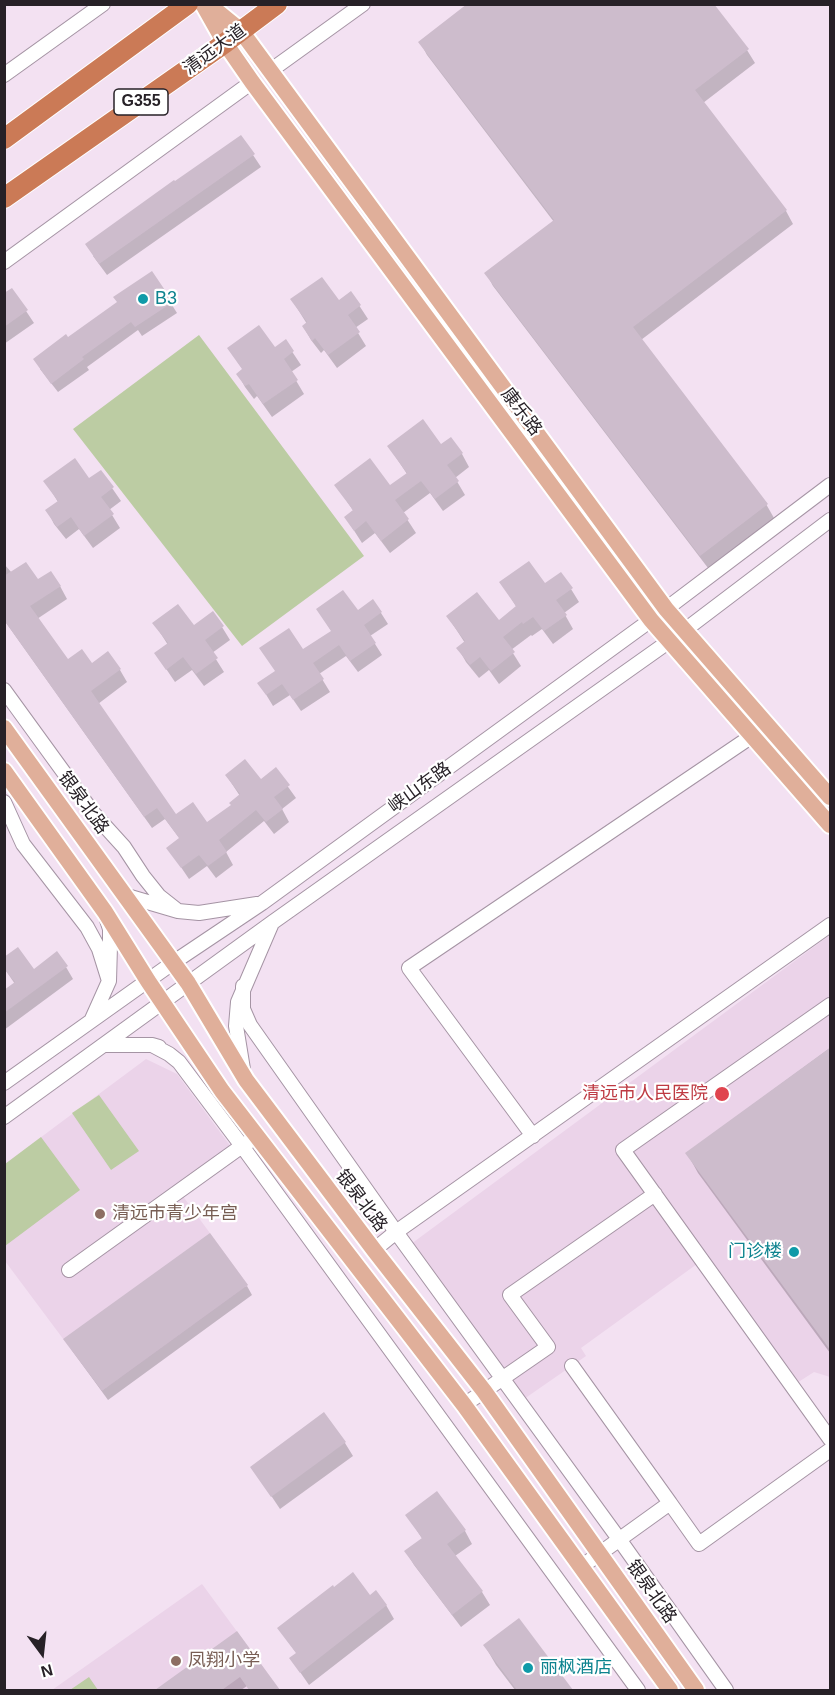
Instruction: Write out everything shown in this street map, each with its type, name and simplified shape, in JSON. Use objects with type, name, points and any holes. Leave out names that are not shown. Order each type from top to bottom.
[{"type":"highway","name":"G355","points":[[4,139],[188,4]]},
{"type":"highway","name":"清远大道","points":[[4,198],[277,4]]},
{"type":"main road","name":"康乐路","points":[[203,4],[225,43],[252,82],[651,620],[831,825]]},
{"type":"main road","name":"康乐路","points":[[208,4],[241,31],[666,609],[831,797]]},
{"type":"main road","name":"银泉北路","points":[[4,728],[174,962],[246,1080],[484,1391],[696,1690]]},
{"type":"main road","points":[[4,771],[105,912],[222,1091],[464,1405],[581,1567],[664,1688]]},
{"type":"street","points":[[4,75],[103,4]]},
{"type":"street","points":[[270,71],[363,4]]},
{"type":"street","points":[[4,262],[252,82]]},
{"type":"street","name":"峡山东路","points":[[4,1083],[174,962],[262,903],[831,486]]},
{"type":"street","name":"峡山东路","points":[[4,1117],[273,922],[686,630],[831,520]]},
{"type":"street","name":"银泉北路","points":[[4,690],[94,814],[124,847],[159,896],[178,911]]},
{"type":"street","points":[[533,1136],[409,968],[752,736]]},
{"type":"street","points":[[4,802],[23,844],[87,927],[99,949],[109,981]]},
{"type":"street","points":[[127,896],[178,911],[199,913],[262,903]]},
{"type":"street","points":[[92,1021],[109,981],[110,929],[105,912]]},
{"type":"street","points":[[246,1080],[236,1026],[237,1002],[273,922]]},
{"type":"street","points":[[374,1250],[396,1232],[831,925]]},
{"type":"street","name":"银泉北路","points":[[243,986],[243,1009],[250,1025],[726,1690]]},
{"type":"street","points":[[831,1005],[623,1150],[831,1439]]},
{"type":"street","points":[[104,1046],[152,1045],[175,1053],[222,1091]]},
{"type":"street","points":[[152,1045],[179,1062],[638,1690]]},
{"type":"street","points":[[69,1270],[258,1136]]},
{"type":"street","points":[[464,1405],[548,1347],[510,1295],[655,1194]]},
{"type":"street","points":[[572,1366],[699,1544],[831,1450]]},
{"type":"street","points":[[581,1567],[670,1503]]},
{"type":"shaded area","name":"清远市人民医院","points":[[830,935],[830,1377],[814,1372],[786,1390],[697,1264],[581,1348],[586,1356],[524,1399],[411,1244]]},
{"type":"shaded area","name":"清远市青少年宫","points":[[146,1059],[177,1074],[237,1155],[182,1195],[248,1285],[102,1391],[5,1261],[5,1164]]},
{"type":"shaded area","name":"凤翔小学","points":[[202,1584],[280,1690],[52,1690]]},
{"type":"green space","points":[[199,335],[364,556],[242,646],[73,429]]},
{"type":"green space","points":[[99,1095],[139,1151],[111,1170],[72,1113]]},
{"type":"green space","points":[[41,1137],[80,1190],[5,1246],[5,1164]]},
{"type":"green space","points":[[89,1677],[98,1690],[70,1690]]},
{"type":"building","points":[[467,4],[714,4],[749,49],[695,90],[787,210],[633,327],[768,504],[700,556],[484,273],[554,220],[418,42]]},
{"type":"building","points":[[241,135],[255,154],[99,264],[85,244]]},
{"type":"building","points":[[152,271],[173,302],[135,327],[131,322],[82,357],[84,359],[51,384],[33,359],[66,334],[68,337],[117,302],[113,297]]},
{"type":"building","points":[[322,277],[339,300],[351,291],[361,305],[348,315],[360,332],[328,355],[315,338],[312,341],[302,326],[307,322],[290,299]]},
{"type":"building","points":[[12,288],[28,310],[4,327],[4,293]]},
{"type":"building","points":[[259,325],[275,347],[286,339],[294,351],[284,359],[298,380],[263,404],[249,384],[245,386],[236,374],[242,369],[227,348]]},
{"type":"building","points":[[423,419],[441,444],[451,437],[463,453],[447,465],[459,481],[435,499],[421,481],[395,500],[409,519],[381,541],[366,521],[354,531],[344,517],[353,510],[334,485],[370,458],[390,485],[407,473],[387,446]]},
{"type":"building","points":[[75,458],[89,478],[101,470],[114,487],[101,497],[114,514],[84,536],[71,517],[57,527],[45,510],[58,501],[43,481]]},
{"type":"building","points":[[529,561],[545,583],[561,572],[573,588],[556,600],[567,615],[544,631],[533,617],[523,624],[522,622],[503,637],[515,652],[491,671],[480,657],[470,665],[456,648],[465,641],[446,616],[477,592],[499,620],[516,606],[499,582]]},
{"type":"building","points":[[26,562],[38,579],[51,571],[61,586],[30,606],[68,659],[82,649],[92,663],[108,651],[121,669],[91,691],[176,814],[193,802],[207,822],[231,805],[229,803],[240,794],[225,775],[245,759],[261,779],[276,767],[290,785],[274,797],[283,809],[266,822],[256,810],[219,840],[227,852],[208,866],[199,855],[181,868],[166,848],[179,838],[157,808],[144,817],[4,620],[4,576]]},
{"type":"building","points":[[343,590],[358,610],[373,599],[382,612],[364,625],[376,643],[350,661],[339,645],[313,663],[324,679],[293,700],[282,684],[266,695],[257,683],[275,671],[259,648],[289,628],[303,649],[331,631],[316,609]]},
{"type":"building","points":[[178,604],[194,625],[213,611],[224,626],[205,640],[218,658],[196,674],[183,657],[166,670],[154,653],[168,643],[152,623]]},
{"type":"building","points":[[18,947],[34,969],[57,951],[68,966],[4,1013],[4,990],[15,982],[4,969],[4,957]]},
{"type":"building","name":"门诊楼","points":[[831,1047],[831,1351],[685,1153]]},
{"type":"building","points":[[210,1233],[248,1285],[102,1391],[63,1339]]},
{"type":"building","points":[[324,1412],[346,1442],[271,1497],[250,1467]]},
{"type":"building","points":[[437,1491],[466,1530],[447,1544],[483,1591],[452,1615],[404,1551],[422,1538],[405,1515]]},
{"type":"building","points":[[353,1572],[370,1595],[376,1590],[387,1605],[300,1673],[289,1658],[296,1653],[277,1628]]},
{"type":"building","name":"丽枫酒店","points":[[519,1618],[573,1690],[517,1690],[483,1645]]},
{"type":"building","points":[[237,1631],[280,1690],[249,1690],[240,1677],[222,1690],[155,1690]]},
{"type":"place","name":"B3","points":[[143,299]]},
{"type":"place","name":"清远市人民医院","points":[[722,1094]]},
{"type":"place","name":"清远市青少年宫","points":[[100,1214]]},
{"type":"place","name":"门诊楼","points":[[794,1252]]},
{"type":"place","name":"凤翔小学","points":[[176,1661]]},
{"type":"place","name":"丽枫酒店","points":[[528,1668]]}]
